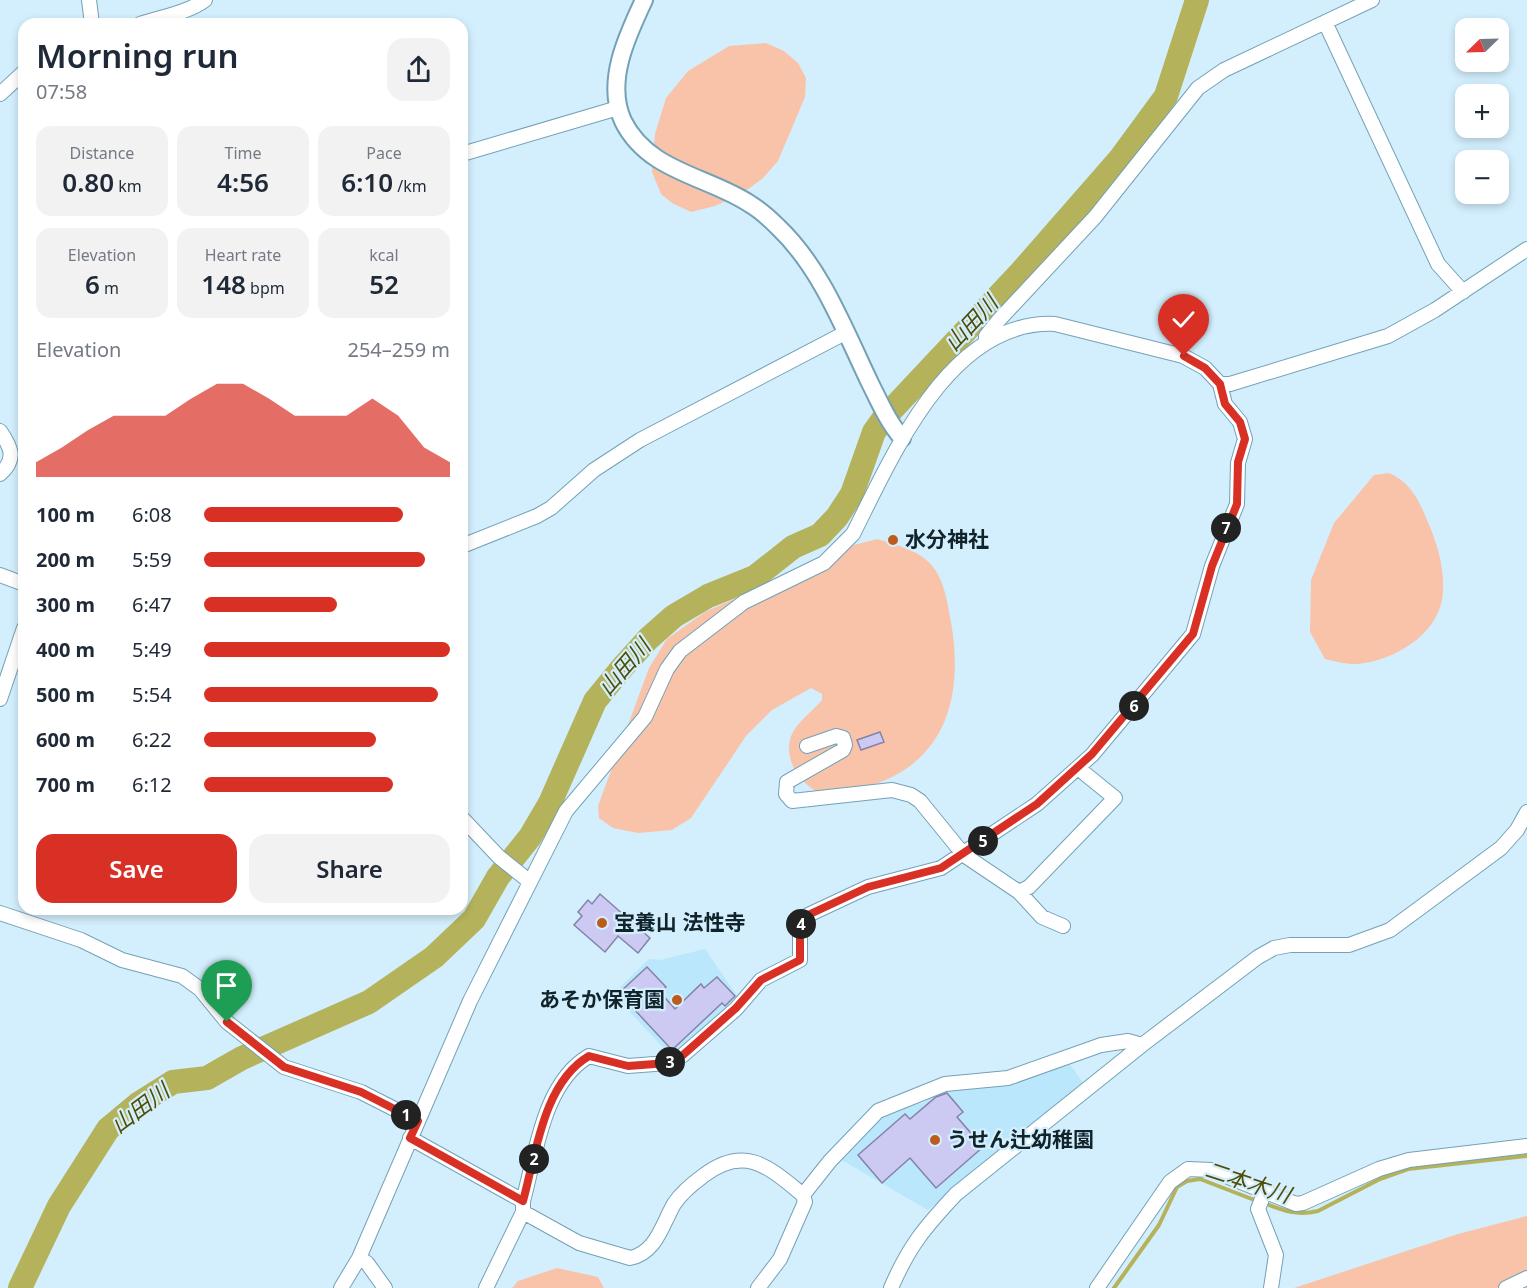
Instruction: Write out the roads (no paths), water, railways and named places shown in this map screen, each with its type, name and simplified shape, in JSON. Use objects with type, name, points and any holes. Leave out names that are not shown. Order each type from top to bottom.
[{"type":"street","points":[[89,0],[91,18]]},
{"type":"street","points":[[157,18],[183,9],[193,9],[205,0]]},
{"type":"street","points":[[644,0],[618,70],[615,90],[618,108],[628,129],[654,157],[671,168],[750,203],[798,247],[815,272],[898,434]]},
{"type":"street","points":[[986,341],[986,336],[998,321],[1095,217],[1198,88],[1224,70],[1372,0]]},
{"type":"street","points":[[1326,22],[1438,264],[1463,292]]},
{"type":"street","points":[[0,94],[18,78]]},
{"type":"street","points":[[468,152],[618,108]]},
{"type":"street","points":[[1220,384],[1230,384],[1388,336],[1463,292],[1505,261],[1527,249]]},
{"type":"street","points":[[341,1288],[359,1258],[525,878],[566,811],[645,717],[666,669],[680,651],[744,602],[824,563],[842,547],[853,534],[898,434],[943,382],[986,341],[1025,326],[1055,324],[1184,356],[1205,368],[1220,384],[1225,404],[1240,422],[1245,439],[1238,462],[1237,504],[1212,566],[1193,634],[1149,689],[1078,768],[1037,804],[964,855],[941,868],[868,887],[808,915],[800,928],[800,960],[761,980],[736,1008],[683,1055],[668,1063],[644,1065],[608,1063],[589,1056],[581,1060],[570,1072],[550,1104],[523,1206],[486,1288]]},
{"type":"street","points":[[468,544],[537,516],[551,508],[594,470],[640,440],[845,333]]},
{"type":"street","points":[[0,431],[12,452],[11,461],[0,474]]},
{"type":"street","points":[[0,574],[18,582]]},
{"type":"street","points":[[0,699],[18,646]]},
{"type":"street","points":[[807,746],[836,736],[843,738],[845,745],[843,750],[790,779],[785,786],[788,798],[798,802],[892,790],[902,791],[920,801],[964,855],[1019,892],[1042,917],[1063,926]]},
{"type":"street","points":[[1019,892],[1029,887],[1115,798],[1078,768]]},
{"type":"street","points":[[891,1288],[906,1253],[931,1220],[956,1194],[1142,1045],[1274,948],[1290,945],[1349,945],[1390,930],[1502,848],[1517,830],[1527,812]]},
{"type":"street","points":[[468,824],[499,857],[525,878]]},
{"type":"street","points":[[0,913],[81,940],[122,960],[183,976],[200,989],[240,1034],[284,1067],[361,1092],[418,1121]]},
{"type":"street","points":[[803,1195],[830,1161],[878,1111],[945,1084],[1008,1078],[1101,1045],[1128,1041],[1142,1045]]},
{"type":"street","points":[[410,1138],[523,1206],[579,1243],[630,1258],[650,1249],[685,1189],[717,1165],[730,1160],[745,1160],[762,1164],[803,1195],[805,1202],[780,1259],[758,1288]]},
{"type":"street","points":[[1097,1288],[1170,1182],[1188,1169],[1211,1170],[1262,1199],[1296,1204],[1304,1203],[1379,1169],[1409,1160],[1527,1146]]},
{"type":"street","points":[[1262,1199],[1277,1264],[1271,1288]]},
{"type":"street","points":[[359,1258],[367,1263],[385,1288]]},
{"type":"street","points":[[1506,1288],[1527,1278]]},
{"type":"waterway","name":"山田川","points":[[20,1288],[59,1206],[108,1129],[138,1104],[173,1082],[207,1078],[242,1058],[369,1002],[434,957],[474,919],[498,877],[530,837],[550,803],[595,701],[648,639],[674,616],[708,596],[755,577],[793,547],[820,535],[837,517],[852,494],[874,432],[884,418],[1021,272],[1119,160],[1166,96],[1197,0]]},
{"type":"waterway","name":"二本木川","points":[[1264,1203],[1291,1212],[1318,1211],[1380,1179],[1408,1169],[1527,1156]]},
{"type":"waterway","name":"二本木川","points":[[1114,1288],[1159,1225],[1177,1187],[1187,1181],[1200,1179],[1257,1201]]},
{"type":"place","name":"水分神社","points":[[893,540]]},
{"type":"place","name":"宝養山 法性寺","points":[[602,923]]},
{"type":"place","name":"あそか保育園","points":[[677,1000]]},
{"type":"place","name":"うせん辻幼稚園","points":[[935,1140]]}]
